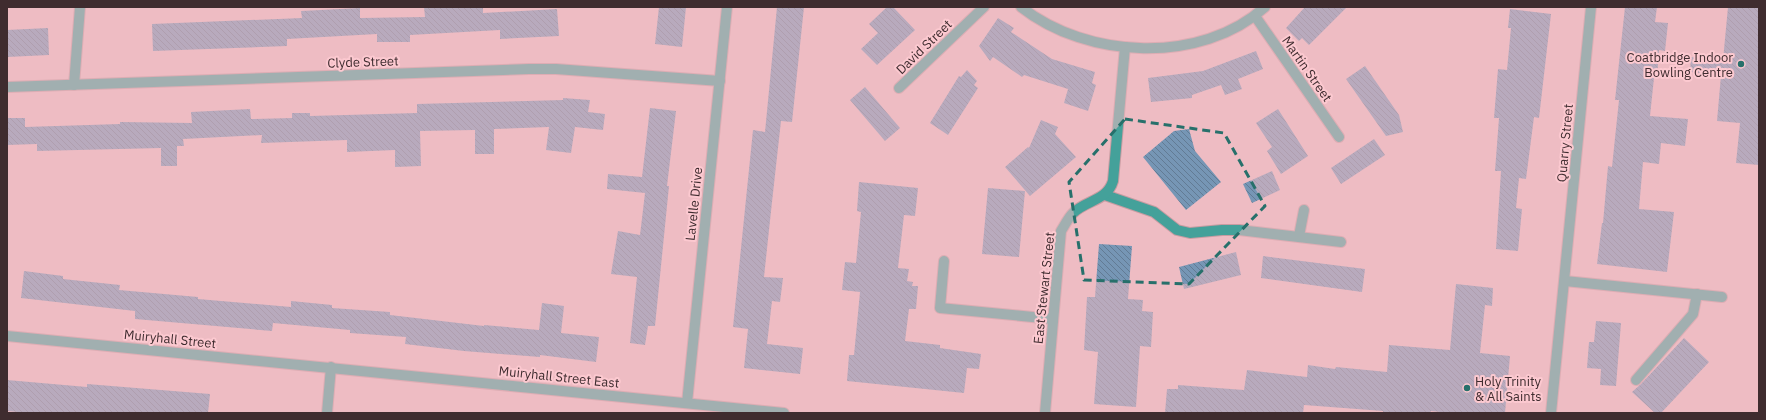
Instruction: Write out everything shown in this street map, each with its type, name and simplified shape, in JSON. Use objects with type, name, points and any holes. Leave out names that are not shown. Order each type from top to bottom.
[{"type":"street","points":[[74,85],[80,7]]},
{"type":"street","name":"Lavelle Drive","points":[[687,403],[728,7]]},
{"type":"street","name":"David Street","points":[[899,88],[984,7]]},
{"type":"street","points":[[1021,7],[1049,25],[1070,36],[1097,43],[1125,47],[1160,48],[1191,44],[1218,36],[1255,16],[1265,7]]},
{"type":"street","name":"Quarry Street","points":[[1551,413],[1591,7]]},
{"type":"street","name":"Martin Street","points":[[1255,16],[1339,137]]},
{"type":"street","points":[[1125,47],[1113,181],[1111,188],[1105,195],[1154,212],[1177,230],[1190,233],[1239,230],[1341,242]]},
{"type":"street","name":"Clyde Street","points":[[7,87],[529,69],[556,69],[720,81]]},
{"type":"street","name":"East Stewart Street","points":[[1045,413],[1061,231],[1074,212],[1105,195]]},
{"type":"street","points":[[1299,236],[1304,210]]},
{"type":"street","points":[[944,261],[940,308],[1053,319]]},
{"type":"street","points":[[1565,281],[1722,297]]},
{"type":"street","points":[[1636,380],[1692,314],[1697,294]]},
{"type":"street","name":"Muiryhall Street","points":[[7,336],[331,367]]},
{"type":"street","points":[[326,413],[331,367]]},
{"type":"street","name":"Muiryhall Street East","points":[[331,367],[784,413]]},
{"type":"highlighted area","points":[[1125,119],[1224,133],[1265,206],[1189,284],[1084,280],[1069,182]]},
{"type":"building","points":[[424,7],[483,7],[483,13],[557,9],[559,36],[500,39],[500,30],[410,35],[410,42],[377,42],[377,34],[287,39],[287,46],[153,51],[152,24],[302,18],[301,11],[360,8],[360,18],[425,17]]},
{"type":"building","points":[[659,7],[686,7],[682,47],[655,44]]},
{"type":"building","points":[[777,7],[804,7],[792,122],[781,121],[772,202],[764,277],[783,278],[780,302],[772,301],[767,344],[803,348],[800,374],[744,368],[748,329],[733,327],[753,130],[765,132]]},
{"type":"building","points":[[887,7],[893,7],[915,30],[877,65],[861,49],[878,33],[869,24]]},
{"type":"building","points":[[1305,7],[1347,7],[1309,45],[1302,38],[1299,41],[1286,28]]},
{"type":"building","points":[[1625,7],[1657,7],[1655,22],[1668,23],[1665,51],[1659,50],[1657,79],[1654,78],[1650,116],[1688,119],[1685,146],[1661,143],[1659,164],[1643,162],[1639,209],[1674,212],[1667,272],[1597,264],[1603,223],[1608,166],[1612,167],[1619,100],[1615,100]]},
{"type":"building","name":"Coatbridge Indoor Bowling Centre","points":[[1728,7],[1759,7],[1759,165],[1736,163],[1740,123],[1717,121],[1721,75],[1690,72],[1691,57],[1723,60]]},
{"type":"building","points":[[1510,9],[1551,14],[1539,118],[1534,117],[1526,179],[1519,178],[1516,208],[1522,209],[1518,251],[1496,249],[1501,171],[1495,171],[1499,118],[1494,118],[1498,69],[1507,70],[1511,28],[1508,28]]},
{"type":"building","points":[[998,18],[1014,28],[1011,32],[1052,59],[1095,72],[1092,83],[1096,85],[1088,111],[1064,103],[1068,89],[1024,75],[1022,77],[993,57],[990,61],[979,46]]},
{"type":"building","points":[[48,28],[49,55],[7,57],[7,30]]},
{"type":"building","points":[[1256,51],[1263,69],[1238,79],[1242,89],[1225,95],[1221,85],[1192,95],[1192,98],[1151,102],[1148,78],[1203,71]]},
{"type":"building","points":[[1365,66],[1399,115],[1403,132],[1386,136],[1346,79]]},
{"type":"building","points":[[967,70],[977,81],[974,85],[978,88],[948,135],[930,123],[959,76],[961,77]]},
{"type":"building","points":[[865,87],[900,128],[885,141],[850,100]]},
{"type":"building","points":[[563,98],[590,100],[588,112],[605,114],[603,130],[575,127],[571,153],[546,150],[549,127],[494,129],[494,154],[475,154],[475,130],[420,131],[421,166],[395,167],[395,150],[347,152],[347,140],[261,143],[262,135],[183,139],[184,146],[177,146],[177,166],[161,166],[161,148],[37,151],[37,144],[7,145],[7,118],[25,118],[25,127],[120,124],[120,122],[192,123],[191,112],[250,109],[251,119],[292,118],[292,113],[310,113],[310,116],[417,113],[417,104],[563,100]]},
{"type":"building","points":[[650,108],[676,111],[667,186],[669,186],[655,326],[648,326],[645,345],[630,343],[637,277],[611,274],[618,231],[640,235],[645,193],[607,189],[608,174],[642,177]]},
{"type":"building","points":[[1278,109],[1308,156],[1281,174],[1267,151],[1272,147],[1256,123]]},
{"type":"building","points":[[1041,120],[1058,127],[1055,134],[1076,157],[1030,196],[1005,167],[1028,147],[1029,148]]},
{"type":"building","points":[[1189,129],[1195,151],[1221,182],[1186,210],[1143,157],[1174,131]]},
{"type":"building","points":[[1374,139],[1385,155],[1341,184],[1331,168]]},
{"type":"building","points":[[1272,171],[1280,190],[1252,203],[1243,184]]},
{"type":"building","points":[[859,182],[918,188],[915,216],[904,215],[898,268],[909,269],[907,281],[913,282],[912,286],[918,286],[916,309],[909,309],[905,341],[940,345],[940,348],[981,354],[979,369],[967,368],[964,393],[847,381],[849,355],[854,355],[860,292],[842,290],[845,262],[856,263],[861,212],[857,211]]},
{"type":"building","points":[[988,188],[1025,191],[1019,257],[982,254]]},
{"type":"building","points":[[1099,244],[1132,246],[1128,299],[1143,300],[1142,311],[1153,312],[1151,347],[1140,346],[1136,407],[1094,404],[1098,352],[1084,350],[1087,297],[1095,297]]},
{"type":"building","points":[[1236,252],[1241,275],[1184,289],[1179,267]]},
{"type":"building","points":[[1263,256],[1365,269],[1362,292],[1261,278]]},
{"type":"building","points":[[24,271],[63,276],[63,279],[120,285],[119,290],[291,307],[291,301],[332,305],[332,308],[390,312],[390,315],[484,326],[539,330],[542,303],[564,306],[561,333],[599,337],[596,362],[540,355],[540,357],[464,351],[405,344],[406,337],[350,333],[350,330],[273,323],[272,331],[135,319],[135,311],[21,298]]},
{"type":"building","points":[[1456,284],[1493,288],[1492,306],[1485,305],[1480,353],[1510,356],[1505,413],[1449,413],[1431,411],[1430,413],[1383,413],[1383,411],[1304,405],[1303,413],[1165,413],[1167,389],[1178,389],[1178,385],[1244,390],[1247,370],[1307,377],[1308,365],[1335,369],[1336,367],[1387,372],[1389,345],[1450,350]]},
{"type":"building","points":[[1596,321],[1621,323],[1616,386],[1600,385],[1601,369],[1587,368],[1589,342],[1594,342]]},
{"type":"building","points":[[1684,338],[1709,362],[1661,413],[1655,413],[1632,392]]},
{"type":"building","points":[[7,380],[87,387],[87,384],[210,394],[208,413],[28,413],[7,411]]},
{"type":"place","name":"Coatbridge Indoor Bowling Centre","points":[[1741,64]]},
{"type":"place","name":"Holy Trinity & All Saints","points":[[1467,388]]}]
